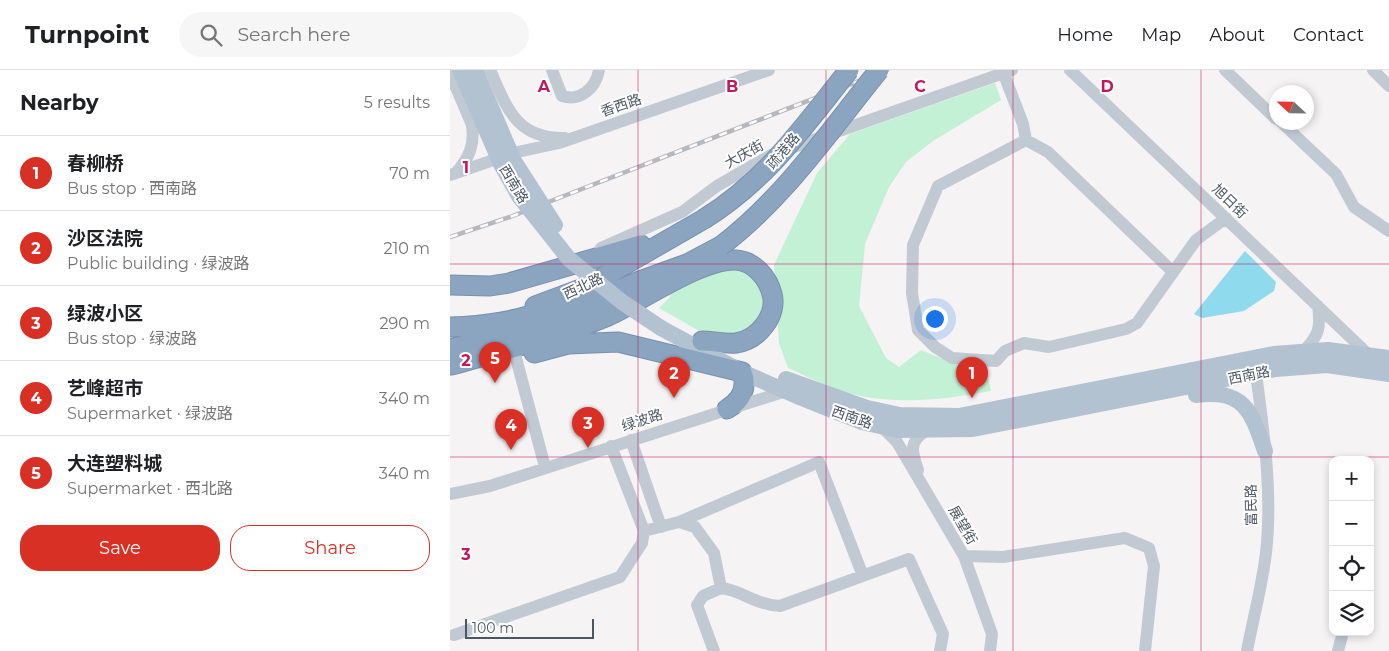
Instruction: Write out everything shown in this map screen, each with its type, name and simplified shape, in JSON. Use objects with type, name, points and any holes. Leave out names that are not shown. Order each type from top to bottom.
[{"type":"highway","name":"疏港路","points":[[704,219],[732,202],[774,164],[849,70]]},
{"type":"highway","points":[[451,363],[513,338],[637,282],[687,264],[721,246],[750,224],[785,188],[879,70]]},
{"type":"highway","points":[[494,316],[627,250],[704,219]]},
{"type":"highway","name":"西北路","points":[[450,319],[494,316],[522,310],[586,287],[704,219]]},
{"type":"highway","name":"西北路","points":[[450,327],[486,326],[524,318],[630,282],[721,246]]},
{"type":"highway","points":[[450,285],[490,286],[529,278],[627,250]]},
{"type":"highway","points":[[451,363],[529,342],[608,316],[675,280],[713,264],[736,260],[754,266],[769,283],[774,300],[768,320],[755,334],[737,343],[702,341]]},
{"type":"highway","points":[[451,363],[516,358],[568,344],[618,342],[742,372],[744,383],[742,395],[727,410]]},
{"type":"main road","name":"西南路","points":[[460,70],[502,166],[519,196],[569,259],[622,302],[801,386],[866,408],[900,415],[970,414],[1256,366],[1276,370],[1327,365],[1389,374]]},
{"type":"main road","name":"西南路","points":[[475,70],[514,161],[548,216],[576,252],[664,323],[742,372],[862,422],[898,430],[973,430],[1146,395],[1256,366],[1304,351],[1328,350],[1389,358]]},
{"type":"main road","points":[[1146,395],[1181,396],[1215,392],[1234,396],[1248,408],[1265,451]]},
{"type":"street","points":[[490,70],[507,110],[513,153]]},
{"type":"street","points":[[552,70],[562,96],[571,99],[582,96],[594,84],[599,70]]},
{"type":"street","name":"香西路","points":[[453,174],[513,153],[559,143],[768,70]]},
{"type":"street","name":"旭日街","points":[[1070,70],[1369,355]]},
{"type":"street","points":[[1225,70],[1269,111]]},
{"type":"street","points":[[1373,70],[1389,86]]},
{"type":"street","points":[[1007,71],[1026,140]]},
{"type":"street","name":"大庆街","points":[[529,278],[642,232],[674,216],[717,186],[771,156],[1007,71]]},
{"type":"street","points":[[450,73],[472,125],[474,143],[471,152],[453,174]]},
{"type":"street","points":[[472,125],[507,110]]},
{"type":"street","points":[[507,110],[524,128],[537,134],[549,137],[575,137]]},
{"type":"street","points":[[472,125],[513,153]]},
{"type":"street","points":[[1289,130],[1336,174],[1354,208],[1389,231]]},
{"type":"street","points":[[1026,140],[938,186],[913,245],[912,293],[918,330],[935,347],[952,358],[996,361],[1005,351],[1024,344],[1049,347],[1126,329],[1136,323],[1196,240],[1226,218]]},
{"type":"street","points":[[1026,140],[1048,152],[1173,272]]},
{"type":"street","points":[[1304,351],[1316,339],[1320,324],[1318,306]]},
{"type":"street","points":[[516,358],[546,467]]},
{"type":"street","name":"富民路","points":[[1247,651],[1266,552],[1265,451],[1256,366]]},
{"type":"street","name":"绿波路","points":[[450,494],[490,486],[786,391]]},
{"type":"street","name":"展望街","points":[[880,426],[897,442],[964,556],[992,634],[990,651]]},
{"type":"street","points":[[926,431],[916,437],[913,443],[917,466],[928,495]]},
{"type":"street","points":[[630,440],[661,526]]},
{"type":"street","points":[[454,635],[620,577],[642,543],[644,531],[611,446]]},
{"type":"street","points":[[644,531],[679,522],[819,462],[863,576]]},
{"type":"street","points":[[679,522],[695,526],[714,553],[721,588]]},
{"type":"street","points":[[964,556],[1003,557],[1124,538],[1149,548],[1154,566],[1145,651]]},
{"type":"street","points":[[714,651],[697,605],[703,596],[721,588],[735,590],[763,605],[780,606],[909,560],[943,634],[940,651]]},
{"type":"street","points":[[1338,651],[1342,636]]},
{"type":"green space","points":[[995,83],[1001,100],[933,141],[906,162],[889,187],[865,244],[859,306],[886,358],[899,367],[921,350],[957,365],[985,364],[991,391],[924,400],[890,400],[856,395],[839,390],[788,368],[779,343],[774,265],[817,173],[850,134]]},
{"type":"green space","points":[[734,268],[750,276],[760,284],[763,289],[765,304],[764,314],[740,336],[701,332],[659,308],[670,297],[670,288],[716,272]]},
{"type":"water","points":[[1245,251],[1276,282],[1274,291],[1244,311],[1202,318],[1194,314]]},
{"type":"railway","points":[[450,237],[510,217],[887,70]]},
{"type":"place","name":"大连塑料城","points":[[495,383]]},
{"type":"place","name":"沙区法院","points":[[674,398]]},
{"type":"place","name":"春柳桥","points":[[972,398]]},
{"type":"place","name":"绿波小区","points":[[588,448]]},
{"type":"place","name":"艺峰超市","points":[[511,450]]}]
